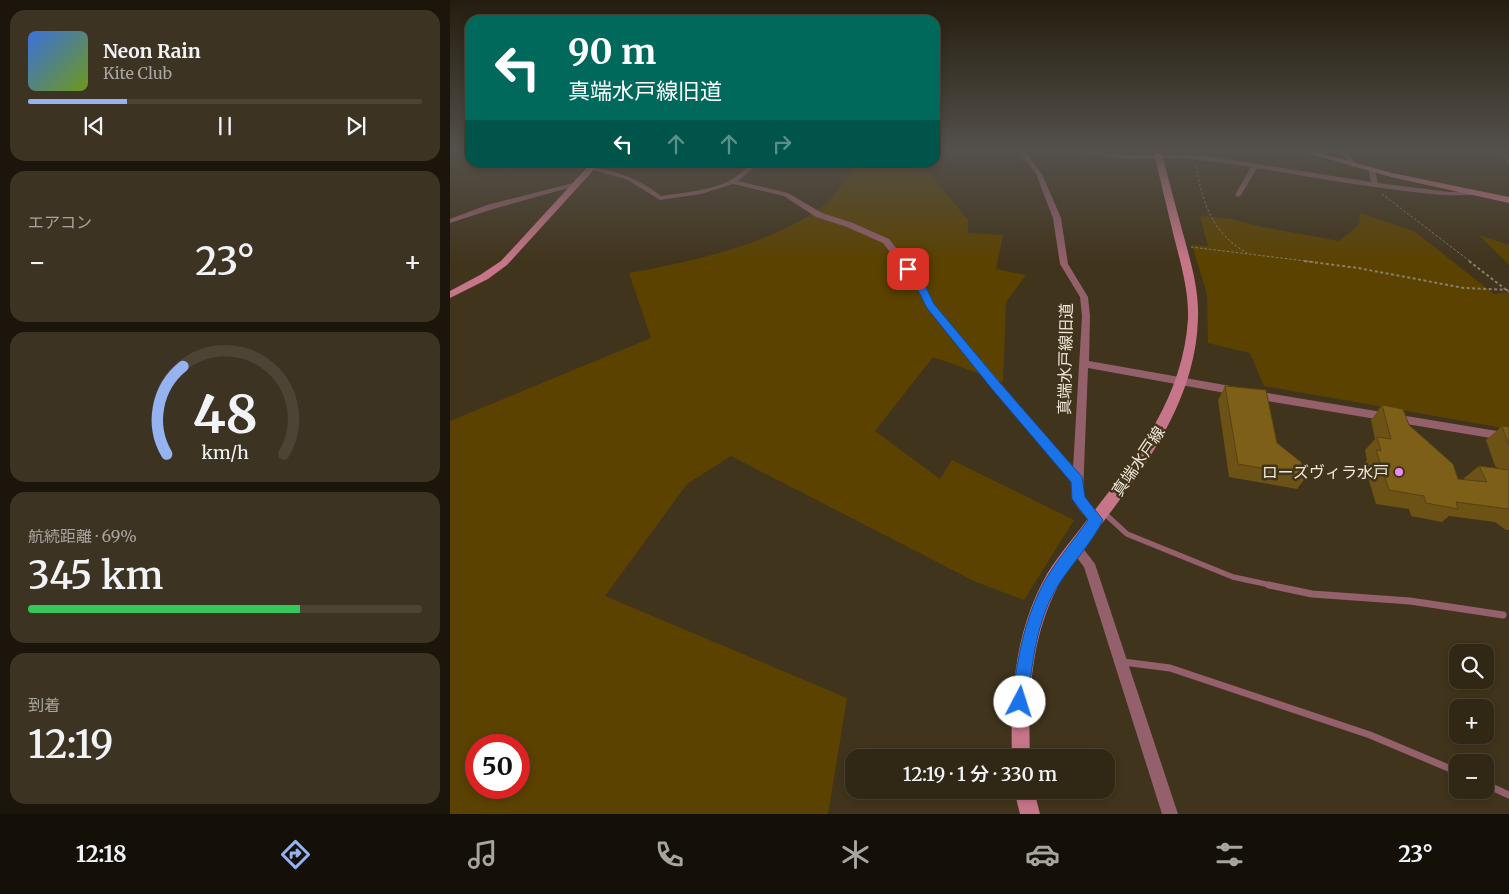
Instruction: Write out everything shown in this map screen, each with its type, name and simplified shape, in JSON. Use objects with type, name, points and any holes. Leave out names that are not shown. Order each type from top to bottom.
[{"type":"main road","points":[[450,295],[484,277],[504,263],[574,187]]},
{"type":"main road","name":"真端水戸線","points":[[1021,749],[1020,702],[1026,655],[1041,605],[1053,580],[1075,547],[1151,445],[1164,424],[1182,382],[1193,319],[1191,282],[1167,187]]},
{"type":"main road","points":[[1445,187],[1509,200]]},
{"type":"main road","points":[[1026,799],[1030,814]]},
{"type":"street","points":[[450,221],[490,207],[566,187]]},
{"type":"street","points":[[646,187],[660,198],[701,192],[717,187]]},
{"type":"street","points":[[755,187],[786,194],[819,215],[850,225],[886,242],[919,283],[930,306],[1077,480]]},
{"type":"street","name":"真端水戸線旧道","points":[[1044,187],[1057,218],[1064,264],[1084,297],[1086,316],[1077,480],[1078,499],[1099,516]]},
{"type":"street","points":[[1238,195],[1243,187]]},
{"type":"street","points":[[1397,187],[1449,194],[1472,193]]},
{"type":"street","points":[[1084,364],[1509,437]]},
{"type":"street","points":[[1075,547],[1088,564],[1170,814]]},
{"type":"lane","points":[[1099,516],[1127,534],[1233,577],[1312,594],[1410,601],[1504,615]]},
{"type":"lane","points":[[1120,661],[1170,668],[1370,735],[1449,768]]},
{"type":"lane","points":[[1494,788],[1509,794]]},
{"type":"path","points":[[1200,187],[1209,211],[1231,244],[1248,253]]},
{"type":"path","points":[[1377,187],[1385,197],[1508,291]]},
{"type":"path","points":[[1182,246],[1248,253],[1381,272],[1450,286],[1508,291]]},
{"type":"shaded area","points":[[840,187],[941,187],[968,220],[968,233],[1003,235],[996,269],[1026,275],[1006,302],[1003,382],[933,357],[875,431],[940,479],[952,460],[1074,520],[1024,600],[976,582],[731,456],[687,484],[605,596],[847,698],[828,814],[450,814],[450,421],[651,338],[629,273],[730,250],[779,231],[802,220],[822,207]]},
{"type":"shaded area","points":[[1360,213],[1414,231],[1494,294],[1509,292],[1509,429],[1264,386],[1250,353],[1208,343],[1207,294],[1192,245],[1208,246],[1200,216],[1232,219],[1262,227],[1339,241],[1359,225]]},
{"type":"shaded area","points":[[1479,235],[1509,245],[1509,265]]},
{"type":"building","points":[[1225,386],[1266,390],[1277,443],[1301,462],[1307,476],[1238,464]]},
{"type":"building","points":[[1382,405],[1403,409],[1409,425],[1453,464],[1458,479],[1487,482],[1479,466],[1509,470],[1509,509],[1456,502],[1458,509],[1426,503],[1424,496],[1389,490],[1376,450],[1381,451],[1377,437],[1391,439]]},
{"type":"building","points":[[1502,426],[1509,427],[1509,445]]},
{"type":"place","name":"ローズヴィラ水戸","points":[[1399,472]]},
{"type":"route","points":[[908,269],[919,283],[930,306],[1077,480],[1078,499],[1096,520],[1053,580],[1041,605],[1026,655],[1020,702]]}]
